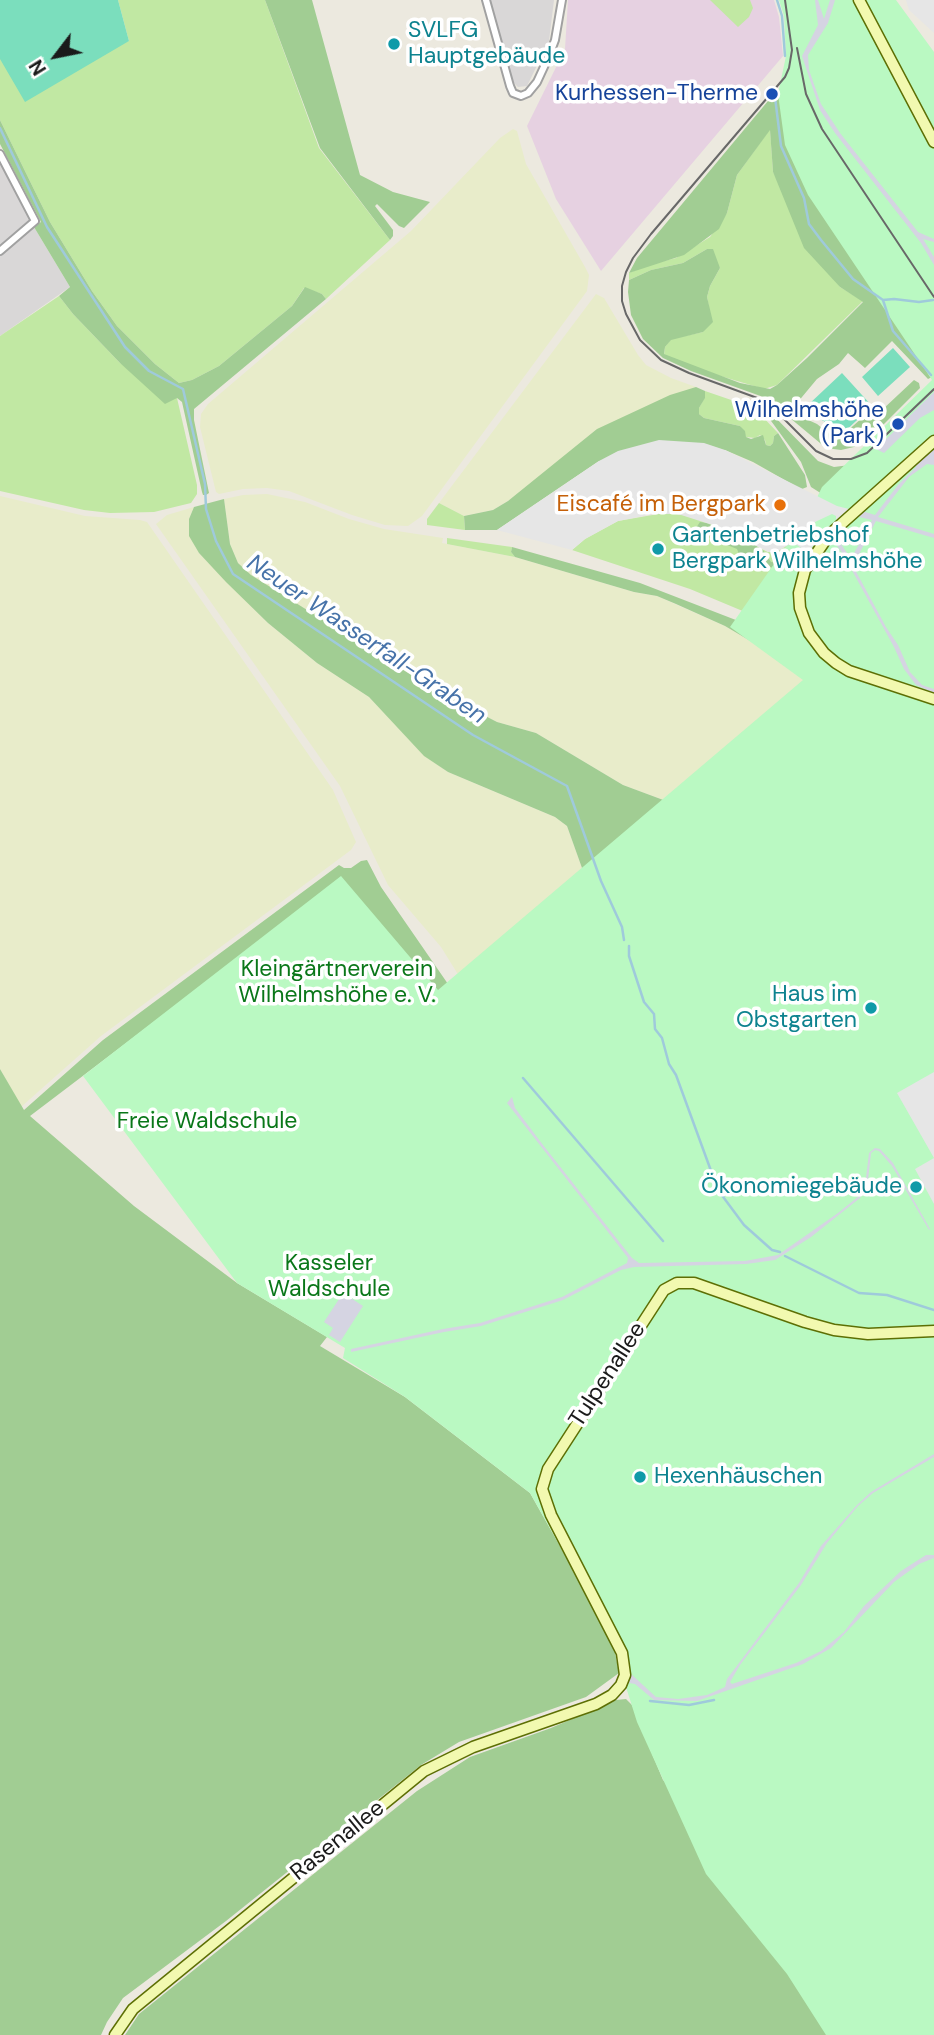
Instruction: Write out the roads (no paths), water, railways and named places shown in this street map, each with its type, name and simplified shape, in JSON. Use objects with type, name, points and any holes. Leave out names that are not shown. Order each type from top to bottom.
[{"type":"main road","points":[[859,0],[934,142]]},
{"type":"main road","points":[[934,441],[828,535],[805,570],[799,593],[800,608],[809,633],[836,663],[849,671],[934,699]]},
{"type":"main road","name":"Tulpenallee","points":[[596,1704],[618,1690],[624,1680],[625,1665],[616,1640],[551,1515],[542,1489],[548,1469],[658,1296],[671,1285],[694,1283],[834,1330],[868,1334],[934,1331]]},
{"type":"main road","name":"Rasenallee","points":[[116,2035],[134,2009],[424,1771],[473,1746],[596,1704]]},
{"type":"street","points":[[486,0],[510,86],[513,93],[521,96],[528,93],[537,82],[550,56],[562,0]]},
{"type":"street","points":[[0,154],[35,221],[0,251]]},
{"type":"waterway","points":[[777,0],[782,16],[785,56]]},
{"type":"waterway","points":[[775,97],[781,146],[804,198],[809,224],[821,240],[853,279],[883,300],[933,300]]},
{"type":"waterway","name":"Neuer Wasserfall-Graben","points":[[0,128],[47,227],[125,347],[149,371],[183,389],[205,484],[206,509],[216,541],[233,574],[473,735],[567,786],[601,881],[622,927],[624,940]]},
{"type":"waterway","points":[[883,300],[893,331],[931,375]]},
{"type":"waterway","name":"Neuer Wasserfall-Graben","points":[[629,946],[629,956],[644,1002],[654,1014],[655,1029],[662,1038],[669,1064],[676,1075],[718,1190],[744,1225],[772,1250],[780,1252]]},
{"type":"waterway","points":[[523,1078],[663,1241]]},
{"type":"waterway","name":"Neuer Wasserfall-Graben","points":[[785,1256],[859,1293],[887,1295],[934,1310]]},
{"type":"waterway","points":[[650,1701],[689,1705],[714,1700]]},
{"type":"tram line","points":[[785,0],[792,50],[785,77],[633,258],[622,286],[622,301],[626,314],[640,340],[661,360],[760,399],[775,410],[816,451],[833,459],[851,459],[867,453],[934,389]]},
{"type":"tram line","points":[[797,48],[806,94],[822,129],[934,297]]},
{"type":"place","name":"SVLFG Hauptgebäude","points":[[394,44]]},
{"type":"place","name":"Kurhessen-Therme","points":[[772,94]]},
{"type":"place","name":"Wilhelmshöhe (Park)","points":[[898,424]]},
{"type":"place","name":"Eiscafé im Bergpark","points":[[780,505]]},
{"type":"place","name":"Gartenbetriebshof Bergpark Wilhelmshöhe","points":[[658,549]]},
{"type":"place","name":"Haus im Obstgarten","points":[[871,1008]]},
{"type":"place","name":"Ökonomiegebäude","points":[[916,1187]]},
{"type":"place","name":"Hexenhäuschen","points":[[640,1477]]},
{"type":"park label","name":"Kleingärtnerverein Wilhelmshöhe e. V.","points":[[337,983]]},
{"type":"park label","name":"Freie Waldschule","points":[[207,1122]]},
{"type":"park label","name":"Kasseler Waldschule","points":[[329,1277]]}]
